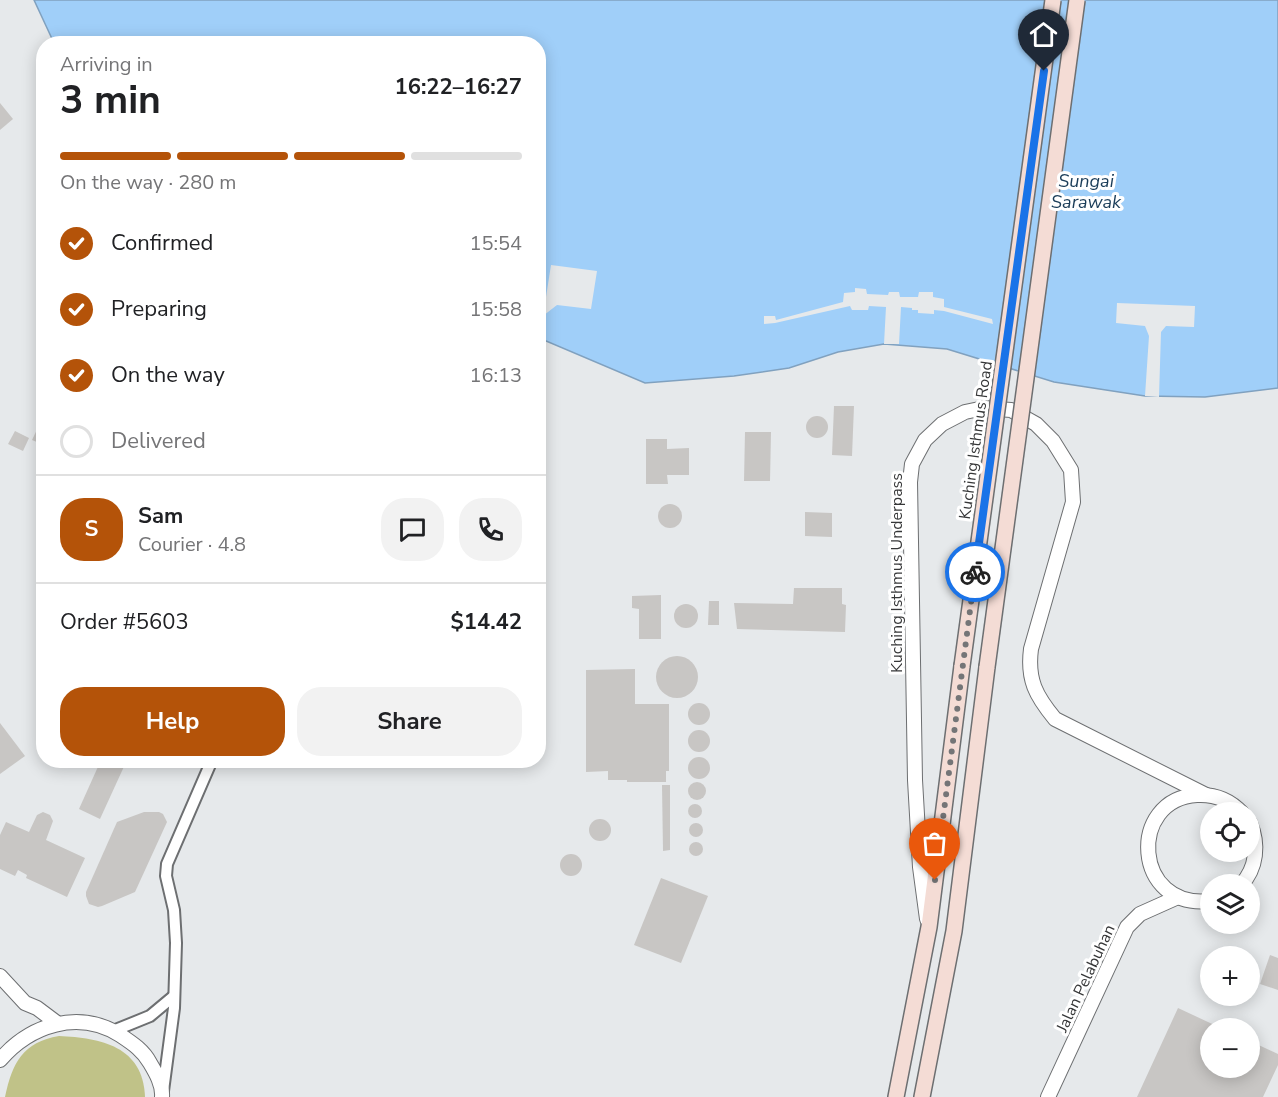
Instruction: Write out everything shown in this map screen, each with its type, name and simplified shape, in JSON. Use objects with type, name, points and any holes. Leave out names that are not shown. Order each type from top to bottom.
[{"type":"main road","name":"Kuching Isthmus Road","points":[[896,1097],[929,927],[1053,0]]},
{"type":"main road","points":[[922,1097],[954,931],[987,667],[1077,0]]},
{"type":"street","name":"Kuching Isthmus Underpass","points":[[929,927],[920,867],[915,780],[910,482],[912,464],[925,440],[942,423],[965,412],[984,408],[1011,410],[1036,424],[1053,441],[1071,470],[1073,502],[1031,649],[1029,664],[1032,682],[1040,701],[1055,719],[1206,795],[1229,802]]},
{"type":"street","points":[[163,1094],[174,1008],[176,965],[175,921],[172,893],[166,876],[166,864],[208,768]]},
{"type":"street","points":[[1200,903],[1178,897],[1168,891],[1153,873],[1149,862],[1148,847],[1150,833],[1156,819],[1166,808],[1192,795],[1206,795]]},
{"type":"street","name":"Jalan Pelabuhan","points":[[1048,1097],[1126,927],[1140,914],[1178,897]]},
{"type":"street","points":[[0,976],[25,1003],[37,1008],[57,1023]]},
{"type":"street","points":[[113,1030],[150,1016],[174,996]]},
{"type":"street","points":[[0,1060],[11,1047],[40,1028],[57,1023],[79,1022],[100,1025],[113,1030],[135,1044],[157,1073],[163,1094]]},
{"type":"green space","points":[[59,1036],[90,1039],[117,1048],[137,1066],[145,1097],[5,1097],[11,1074],[21,1056],[36,1043]]},
{"type":"water","name":"Sungai Sarawak","points":[[34,0],[1278,0],[1278,388],[1205,397],[1145,396],[1054,382],[947,349],[884,344],[838,352],[789,368],[734,376],[645,383],[546,341],[546,36],[51,36]]},
{"type":"pier","points":[[551,265],[597,271],[591,309],[557,305],[546,314]]},
{"type":"pier","points":[[855,288],[866,289],[867,294],[888,295],[889,292],[899,292],[900,297],[918,297],[919,292],[933,292],[933,297],[944,299],[944,307],[992,319],[993,324],[944,311],[934,310],[934,314],[918,313],[918,310],[901,307],[899,344],[884,344],[886,307],[869,306],[868,310],[852,310],[850,306],[764,324],[764,316],[775,316],[776,320],[843,302],[844,293],[855,292]]},
{"type":"pier","points":[[1117,303],[1195,306],[1194,327],[1166,326],[1161,332],[1159,397],[1145,396],[1149,336],[1145,326],[1116,323]]},
{"type":"building","points":[[0,103],[13,119],[0,130]]},
{"type":"building","points":[[834,406],[854,406],[852,456],[832,455]]},
{"type":"building","points":[[817,416],[825,419],[828,427],[825,435],[817,438],[809,435],[806,427],[809,419]]},
{"type":"building","points":[[15,431],[29,438],[23,451],[8,444]]},
{"type":"building","points":[[745,432],[771,432],[770,481],[744,481]]},
{"type":"building","points":[[646,439],[667,439],[667,449],[689,448],[689,475],[667,475],[668,484],[646,484]]},
{"type":"building","points":[[670,504],[679,507],[682,516],[679,525],[670,528],[661,525],[658,516],[661,507]]},
{"type":"building","points":[[805,512],[832,513],[832,537],[805,536]]},
{"type":"building","points":[[794,588],[842,588],[842,604],[846,605],[845,632],[737,629],[734,603],[793,604]]},
{"type":"building","points":[[661,595],[661,639],[639,639],[639,609],[632,608],[632,596]]},
{"type":"building","points":[[709,601],[719,601],[719,625],[708,625]]},
{"type":"building","points":[[686,604],[695,607],[698,616],[695,625],[686,628],[677,625],[674,616],[677,607]]},
{"type":"building","points":[[677,656],[685,657],[692,662],[697,669],[697,685],[692,692],[685,697],[677,698],[669,697],[662,692],[657,685],[656,677],[657,669],[662,662],[669,657]]},
{"type":"building","points":[[635,669],[635,704],[669,704],[669,771],[666,771],[666,782],[608,780],[608,771],[586,772],[586,670]]},
{"type":"building","points":[[699,703],[707,706],[710,714],[707,722],[699,725],[691,722],[688,714],[691,706]]},
{"type":"building","points":[[0,723],[25,756],[0,774]]},
{"type":"building","points":[[699,730],[707,733],[710,741],[707,749],[699,752],[691,749],[688,741],[691,733]]},
{"type":"building","points":[[699,757],[707,760],[710,768],[707,776],[699,779],[691,776],[688,768],[691,760]]},
{"type":"building","points":[[97,768],[123,768],[100,819],[79,809]]},
{"type":"building","points":[[697,782],[703,785],[706,791],[703,797],[697,800],[691,797],[688,791],[691,785]]},
{"type":"building","points":[[662,785],[670,785],[670,850],[663,851]]},
{"type":"building","points":[[695,804],[700,806],[702,811],[700,816],[695,818],[690,816],[688,811],[690,806]]},
{"type":"building","points":[[43,812],[50,815],[53,821],[46,840],[85,858],[67,897],[26,878],[27,875],[18,870],[15,876],[0,869],[0,835],[6,822],[29,832],[37,815]]},
{"type":"building","points":[[144,812],[159,812],[163,814],[167,822],[135,892],[102,906],[89,904],[86,892],[117,822]]},
{"type":"building","points":[[600,819],[608,822],[611,830],[608,838],[600,841],[592,838],[589,830],[592,822]]},
{"type":"building","points":[[696,823],[701,825],[703,830],[701,835],[696,837],[691,835],[689,830],[691,825]]},
{"type":"building","points":[[696,842],[701,844],[703,849],[701,854],[696,856],[691,854],[689,849],[691,844]]},
{"type":"building","points":[[571,854],[579,857],[582,865],[579,873],[571,876],[563,873],[560,865],[563,857]]},
{"type":"building","points":[[661,878],[708,896],[681,963],[634,945]]},
{"type":"building","points":[[1270,955],[1278,958],[1278,990],[1260,984]]},
{"type":"building","points":[[1178,1008],[1200,1018],[1200,1078],[1260,1078],[1260,1046],[1278,1054],[1278,1065],[1263,1097],[1137,1097]]},
{"type":"way so far","points":[[935,880],[975,572]]},
{"type":"route","points":[[975,572],[1044,71]]}]
